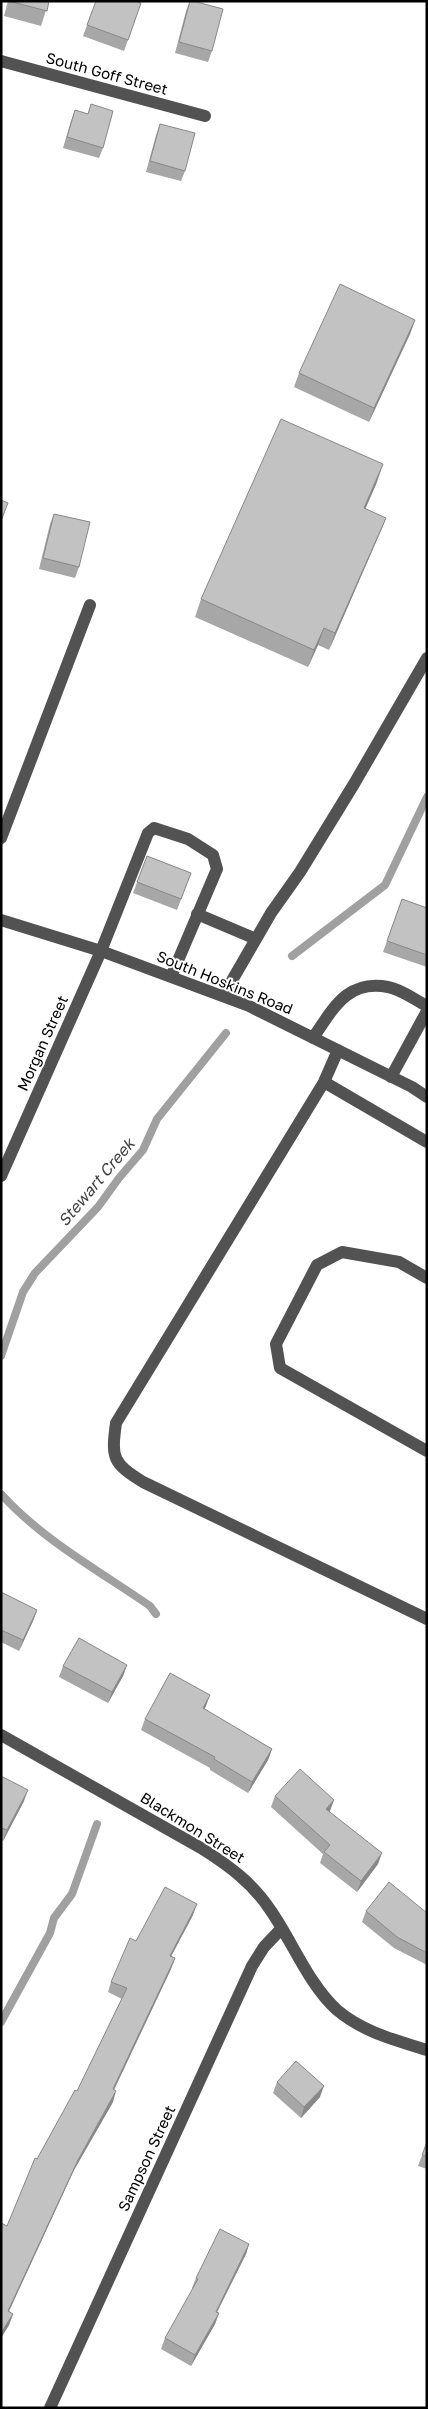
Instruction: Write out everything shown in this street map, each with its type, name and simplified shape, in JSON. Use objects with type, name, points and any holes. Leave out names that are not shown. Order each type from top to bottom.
[{"type":"street","name":"South Goff Street","points":[[1,61],[205,116]]},
{"type":"street","points":[[1,838],[90,605]]},
{"type":"street","points":[[223,996],[256,939],[349,792],[427,658]]},
{"type":"street","name":"Morgan Street","points":[[1,1176],[101,951],[148,833],[154,828],[188,839],[213,855],[217,869],[198,914]]},
{"type":"street","points":[[170,977],[198,914],[256,939]]},
{"type":"street","name":"South Hoskins Road","points":[[1,920],[101,951],[249,1006],[427,1097]]},
{"type":"street","points":[[313,1038],[342,998],[364,985],[389,987],[427,1006]]},
{"type":"street","points":[[391,1077],[427,1012]]},
{"type":"street","points":[[338,1050],[324,1082],[116,1423],[113,1449],[120,1467],[143,1482],[427,1619]]},
{"type":"street","points":[[324,1082],[427,1142]]},
{"type":"street","points":[[427,1278],[399,1262],[342,1252],[317,1265],[276,1344],[280,1368],[427,1450]]},
{"type":"street","name":"Blackmon Street","points":[[1,1735],[232,1868],[270,1909],[321,1992],[336,2010],[363,2028],[378,2035],[427,2050]]},
{"type":"street","name":"Sampson Street","points":[[50,2408],[252,1966],[264,1947],[282,1928]]},
{"type":"building","points":[[9,1],[49,1],[47,11]]},
{"type":"building","points":[[96,1],[135,1],[141,3],[128,40],[87,25]]},
{"type":"building","points":[[190,1],[223,9],[212,51],[179,42]]},
{"type":"building","points":[[91,104],[113,111],[103,148],[67,137],[75,110],[88,114]]},
{"type":"building","points":[[160,124],[195,133],[185,171],[150,161]]},
{"type":"building","points":[[340,284],[415,320],[374,408],[299,373]]},
{"type":"building","points":[[281,419],[383,464],[364,508],[386,518],[335,633],[324,628],[314,650],[201,599]]},
{"type":"building","points":[[1,500],[8,503],[1,521]]},
{"type":"building","points":[[54,514],[90,522],[79,567],[43,558]]},
{"type":"building","points":[[147,856],[191,873],[181,899],[137,882]]},
{"type":"building","points":[[402,899],[427,908],[427,955],[387,941]]},
{"type":"building","points":[[1,1592],[37,1610],[23,1640],[1,1630]]},
{"type":"building","points":[[79,1638],[127,1665],[112,1692],[63,1666]]},
{"type":"building","points":[[170,1673],[210,1695],[203,1708],[272,1749],[252,1782],[214,1759],[215,1757],[145,1719]]},
{"type":"building","points":[[300,1769],[334,1800],[326,1809],[382,1853],[361,1881],[324,1852],[330,1845],[275,1796]]},
{"type":"building","points":[[1,1776],[28,1790],[7,1830],[1,1828]]},
{"type":"building","points":[[389,1882],[427,1913],[427,1953],[397,1937],[366,1911]]},
{"type":"building","points":[[165,1887],[197,1904],[170,1956],[175,1958],[113,2089],[116,2091],[78,2160],[8,2311],[13,2314],[1,2333],[1,2223],[7,2226],[35,2158],[37,2159],[75,2090],[77,2091],[127,1988],[111,1982],[130,1938],[136,1941]]},
{"type":"building","points":[[296,2061],[324,2086],[304,2107],[277,2082]]},
{"type":"building","points":[[427,2142],[427,2156],[422,2155]]},
{"type":"building","points":[[220,2229],[249,2244],[216,2312],[219,2313],[195,2355],[165,2338],[198,2279],[196,2278]]},
{"type":"waterway","name":"Stewart Creek","points":[[292,956],[385,885],[427,797]]},
{"type":"waterway","name":"Stewart Creek","points":[[1,1356],[23,1292],[35,1273],[98,1207],[143,1150],[157,1119],[226,1033]]},
{"type":"waterway","name":"Stewart Creek","points":[[1,1494],[52,1540],[150,1606],[156,1614]]},
{"type":"waterway","name":"Stewart Creek","points":[[1,2022],[50,1933],[54,1918],[72,1894],[97,1824]]}]
